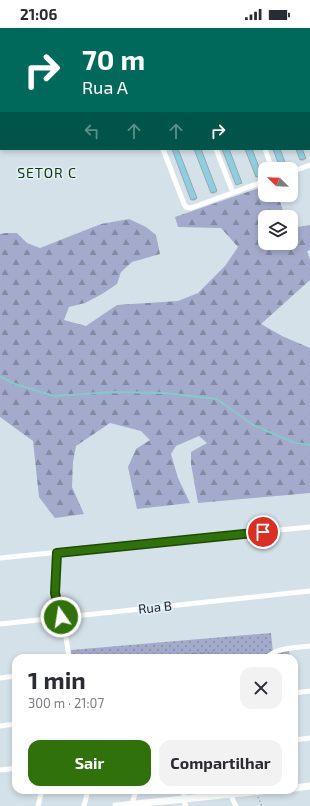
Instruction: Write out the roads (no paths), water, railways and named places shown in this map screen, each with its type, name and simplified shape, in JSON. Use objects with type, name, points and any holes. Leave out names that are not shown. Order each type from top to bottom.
[{"type":"street","points":[[163,150],[186,207],[191,208],[258,184]]},
{"type":"street","points":[[216,150],[233,193]]},
{"type":"street","points":[[264,150],[269,162]]},
{"type":"street","points":[[298,169],[310,165]]},
{"type":"street","points":[[0,558],[310,527]]},
{"type":"street","points":[[57,553],[55,593],[65,630],[69,654]]},
{"type":"street","name":"Rua B","points":[[0,624],[310,591]]},
{"type":"street","points":[[271,654],[285,648],[310,646]]},
{"type":"street","points":[[0,678],[12,676]]},
{"type":"street","points":[[298,692],[310,691]]},
{"type":"street","points":[[0,726],[12,724]]},
{"type":"street","points":[[298,740],[310,738]]},
{"type":"street","points":[[0,770],[12,769]]},
{"type":"street","points":[[298,788],[310,786]]},
{"type":"street","points":[[38,806],[41,794]]},
{"type":"street","points":[[84,806],[87,794]]},
{"type":"street","points":[[133,805],[135,794]]},
{"type":"street","points":[[116,806],[184,803],[222,794]]},
{"type":"street","points":[[232,794],[236,806]]},
{"type":"waterway","points":[[0,376],[12,383],[54,396],[114,392],[165,393],[217,399],[253,425],[295,443],[310,445]]},
{"type":"district","name":"SETOR C","points":[[47,172]]}]
